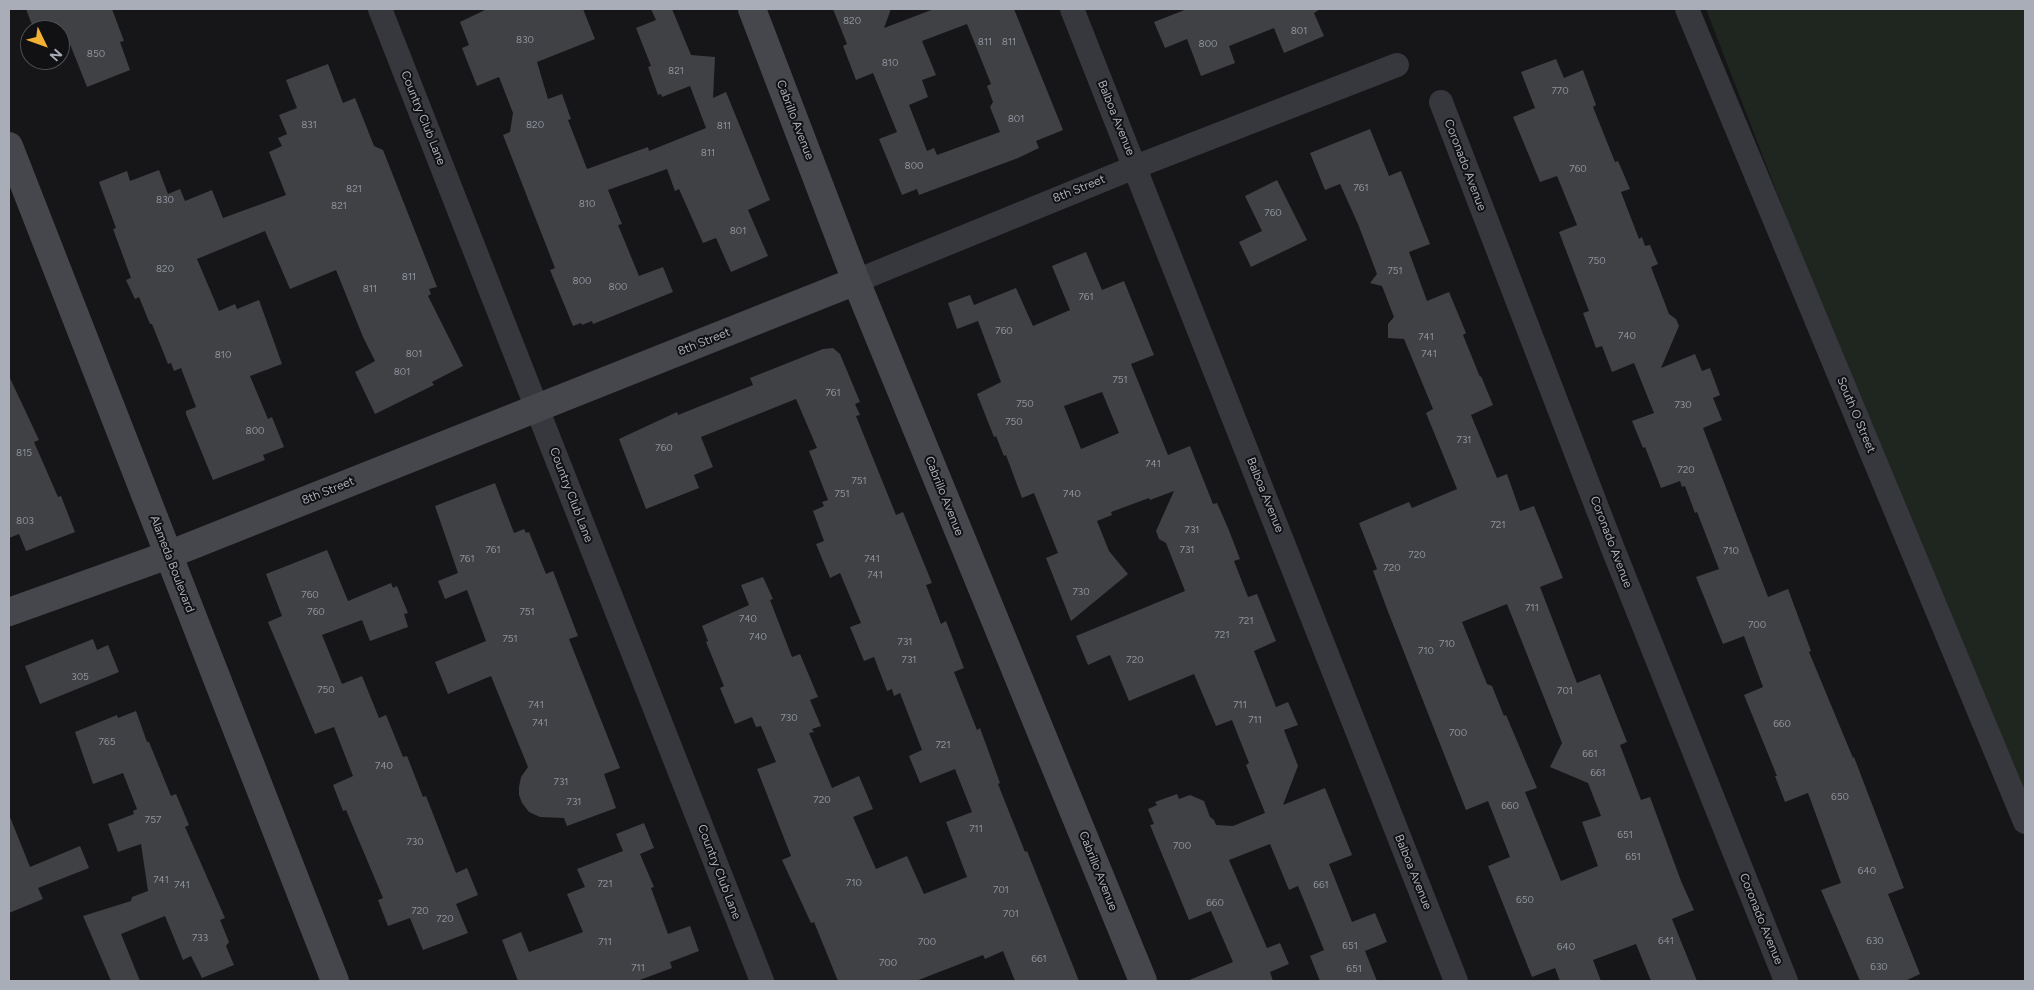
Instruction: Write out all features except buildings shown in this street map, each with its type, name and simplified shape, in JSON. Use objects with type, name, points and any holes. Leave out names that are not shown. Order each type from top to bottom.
[{"type":"street","name":"Country Club Lane","points":[[380,9],[762,981]]},
{"type":"street","name":"Cabrillo Avenue","points":[[752,9],[856,282],[1143,981]]},
{"type":"street","name":"Balboa Avenue","points":[[1072,9],[1456,981]]},
{"type":"street","name":"South O Street","points":[[1687,9],[2025,822]]},
{"type":"street","name":"8th Street","points":[[9,612],[168,555],[856,282],[1135,167],[1397,65]]},
{"type":"street","name":"Coronado Avenue","points":[[1441,102],[1613,549],[1786,981]]},
{"type":"street","name":"Alameda Boulevard","points":[[9,146],[335,981]]},
{"type":"shaded area","points":[[1706,9],[2025,9],[2025,816],[1825,317]]}]
